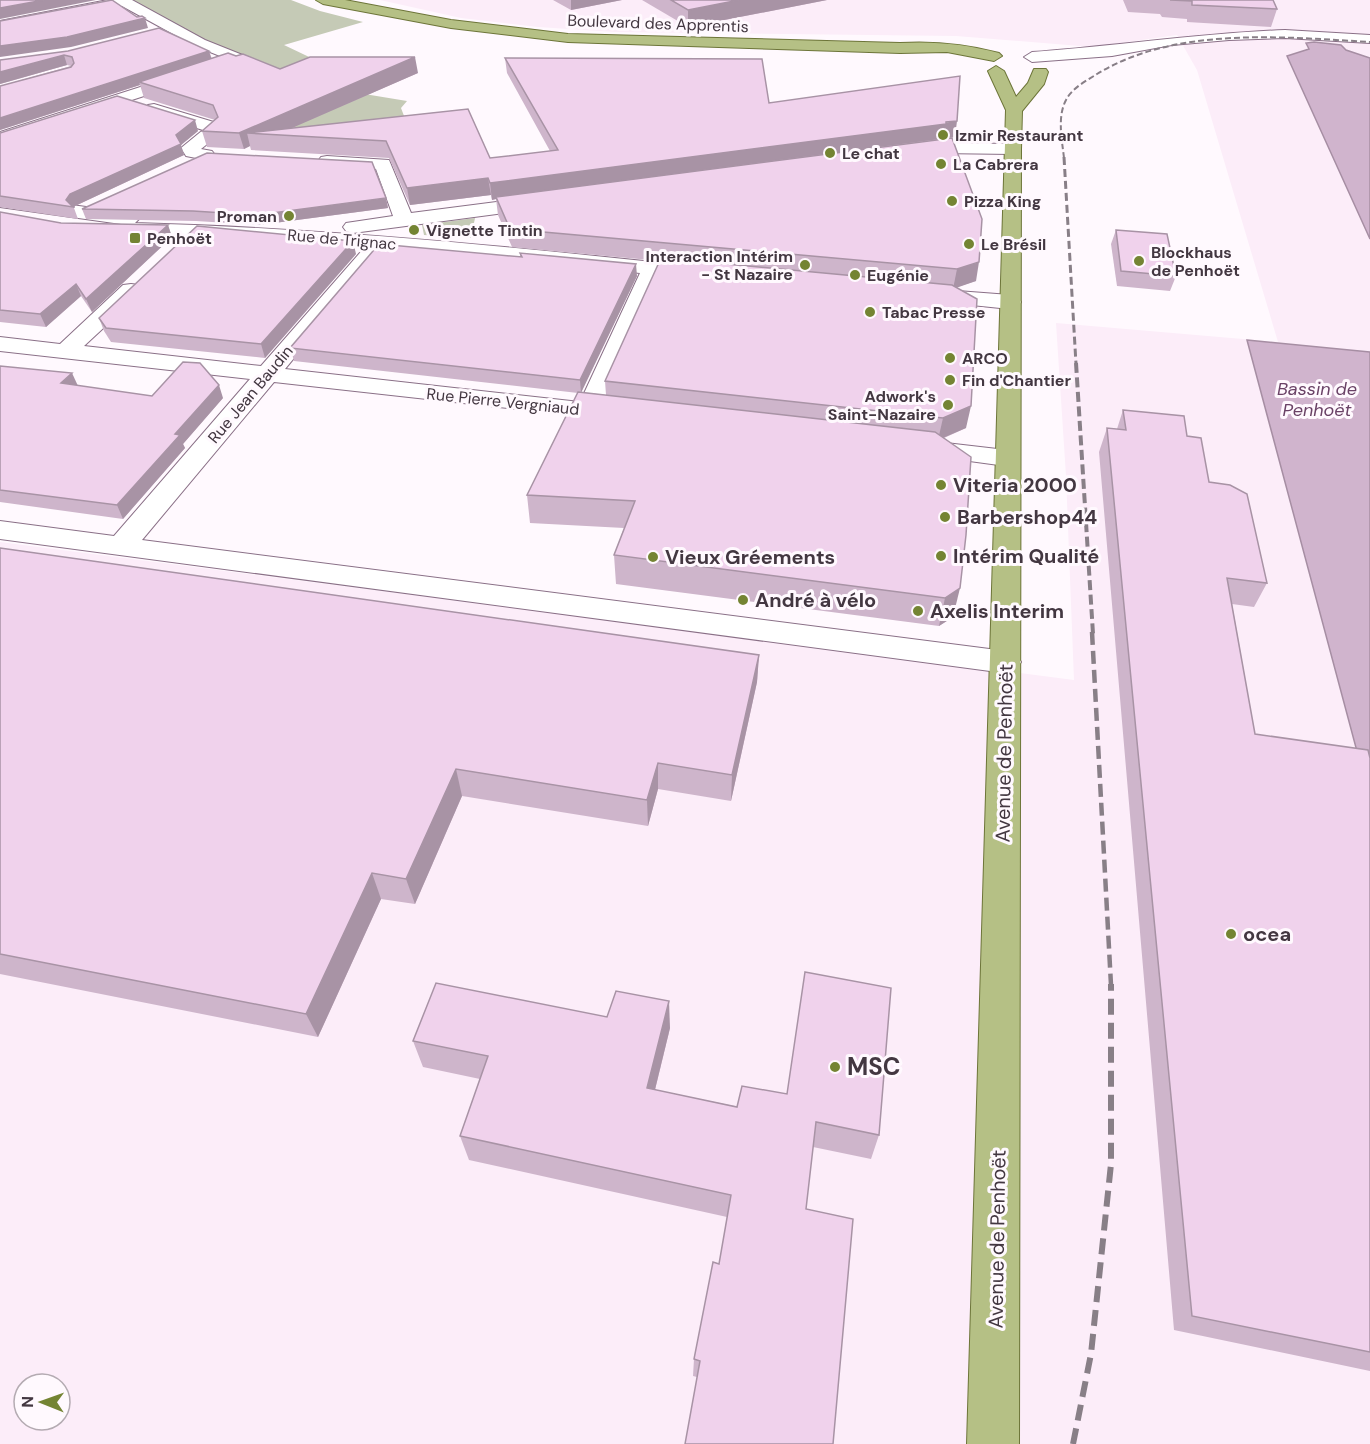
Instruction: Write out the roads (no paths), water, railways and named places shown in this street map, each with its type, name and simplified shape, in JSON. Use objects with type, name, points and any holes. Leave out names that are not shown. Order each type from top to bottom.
[{"type":"main road","name":"Boulevard des Apprentis","points":[[323,0],[365,10],[470,27],[568,38],[900,48],[1006,60],[1019,75],[1042,71]]},
{"type":"main road","points":[[1006,60],[1045,65],[1036,84],[1014,110],[1006,60]]},
{"type":"main road","name":"Avenue de Penhoët","points":[[993,1444],[1006,458],[1014,110]]},
{"type":"street","points":[[0,25],[124,1],[172,29],[240,59],[218,66]]},
{"type":"street","points":[[150,34],[172,29]]},
{"type":"street","points":[[1006,60],[1112,51],[1172,41],[1229,36],[1285,34],[1370,39]]},
{"type":"street","points":[[1042,71],[1112,51]]},
{"type":"street","points":[[0,138],[196,74]]},
{"type":"street","points":[[120,99],[211,127],[212,133],[190,148],[192,152],[212,156],[186,164]]},
{"type":"street","points":[[892,155],[938,148],[1012,149]]},
{"type":"street","points":[[312,160],[382,164],[404,220]]},
{"type":"street","points":[[83,212],[115,196]]},
{"type":"street","points":[[294,235],[558,200]]},
{"type":"street","name":"Rue de Trignac","points":[[0,201],[186,229]]},
{"type":"street","name":"Rue de Trignac","points":[[0,215],[66,227],[186,229],[294,235],[722,275]]},
{"type":"street","points":[[170,254],[186,229]]},
{"type":"street","name":"Rue Jean Baudin","points":[[121,546],[379,243]]},
{"type":"street","points":[[588,410],[653,268]]},
{"type":"street","points":[[66,351],[144,278]]},
{"type":"street","points":[[908,293],[1010,302]]},
{"type":"street","name":"Rue Pierre Vergniaud","points":[[0,344],[634,415]]},
{"type":"street","points":[[900,446],[1006,458]]},
{"type":"street","points":[[0,530],[1005,662]]},
{"type":"water","points":[[1306,43],[1341,45],[1346,50],[1370,58],[1370,239],[1287,56],[1309,49]]},
{"type":"water","name":"Bassin de Penhoët","points":[[1247,340],[1370,352],[1370,800]]},
{"type":"railway","points":[[1064,158],[1061,121],[1066,100],[1088,79],[1128,59],[1161,48],[1195,41],[1230,38],[1266,37],[1370,42]]},
{"type":"railway","points":[[1064,157],[1076,364]]},
{"type":"railway","points":[[1076,363],[1093,634]]},
{"type":"railway","points":[[1092,632],[1111,985]]},
{"type":"railway","points":[[1073,1444],[1091,1354],[1111,1164],[1111,985]]},
{"type":"place","name":"Izmir Restaurant","points":[[943,135]]},
{"type":"place","name":"Le chat","points":[[830,153]]},
{"type":"place","name":"La Cabrera","points":[[941,164]]},
{"type":"place","name":"Pizza King","points":[[952,201]]},
{"type":"place","name":"Proman","points":[[289,216]]},
{"type":"place","name":"Vignette Tintin","points":[[414,230]]},
{"type":"place","name":"Penhoët","points":[[135,238]]},
{"type":"place","name":"Le Brésil","points":[[969,244]]},
{"type":"place","name":"Blockhaus de Penhoët","points":[[1139,261]]},
{"type":"place","name":"Interaction Intérim - St Nazaire","points":[[805,265]]},
{"type":"place","name":"Eugénie","points":[[855,275]]},
{"type":"place","name":"Tabac Presse","points":[[870,312]]},
{"type":"place","name":"ARCO","points":[[950,358]]},
{"type":"place","name":"Fin d'Chantier","points":[[950,380]]},
{"type":"place","name":"Adwork's Saint-Nazaire","points":[[948,405]]},
{"type":"place","name":"Viteria 2000","points":[[941,485]]},
{"type":"place","name":"Barbershop44","points":[[945,517]]},
{"type":"place","name":"Intérim Qualité","points":[[941,556]]},
{"type":"place","name":"Vieux Gréements","points":[[653,557]]},
{"type":"place","name":"André à vélo","points":[[743,600]]},
{"type":"place","name":"Axelis Interim","points":[[918,611]]},
{"type":"place","name":"ocea","points":[[1231,934]]},
{"type":"place","name":"MSC","points":[[835,1067]]}]
